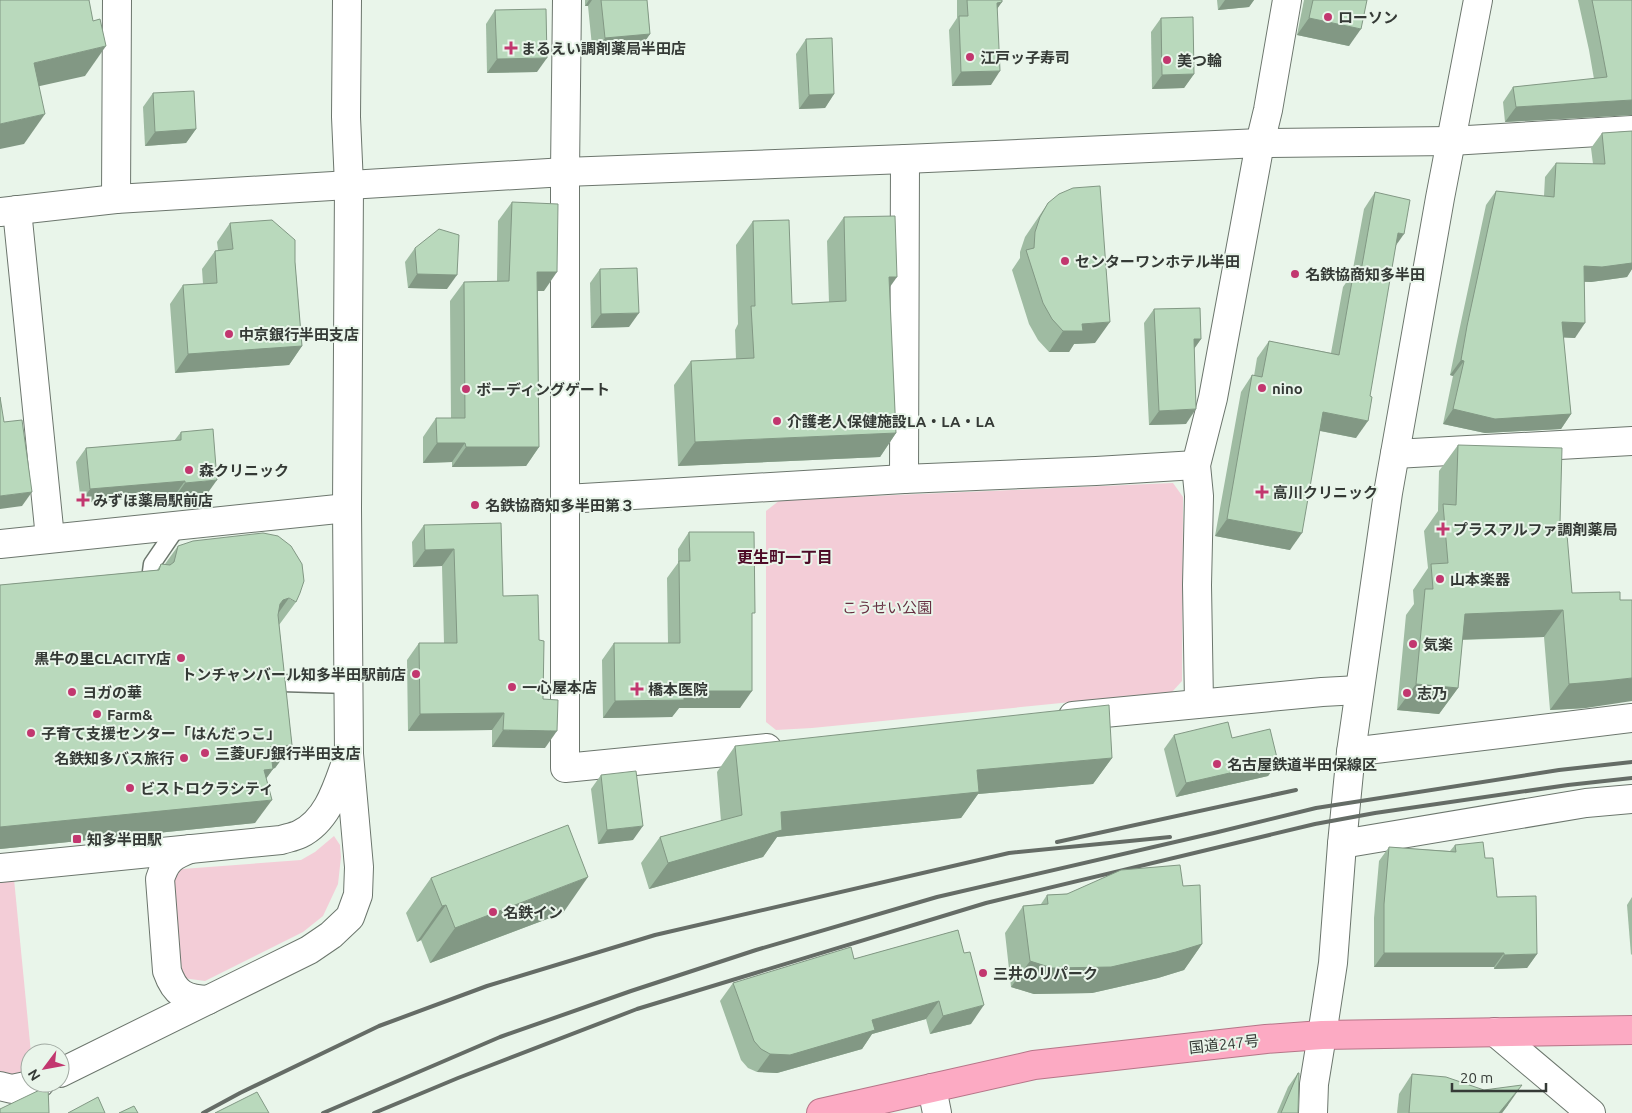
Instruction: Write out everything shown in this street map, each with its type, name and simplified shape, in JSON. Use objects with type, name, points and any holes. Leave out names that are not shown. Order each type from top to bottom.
[{"type":"highway","name":"国道247号","points":[[821,1113],[934,1101],[1034,1065],[1266,1039],[1322,1035],[1632,1030]]},
{"type":"street","points":[[116,0],[116,199]]},
{"type":"street","points":[[70,1068],[309,950],[331,935],[350,917],[358,895],[360,867],[349,754],[348,685],[349,185],[346,117],[347,0]]},
{"type":"street","points":[[567,0],[565,172],[565,768],[795,744]]},
{"type":"street","points":[[1199,703],[1199,496],[1196,464],[1213,398],[1287,0]]},
{"type":"street","points":[[1313,1113],[1314,1084],[1333,963],[1351,752],[1388,493],[1478,0]]},
{"type":"street","points":[[50,538],[8,211],[116,199],[565,172],[1260,143],[1451,141],[1632,130]]},
{"type":"street","points":[[904,479],[905,159]]},
{"type":"street","points":[[1395,454],[1632,441]]},
{"type":"street","points":[[566,499],[1196,464]]},
{"type":"street","points":[[0,544],[347,508]]},
{"type":"street","points":[[1045,719],[1199,703],[1359,690]]},
{"type":"street","points":[[1351,752],[1632,718]]},
{"type":"street","points":[[0,868],[281,840],[301,834],[318,820],[330,803],[349,754]]},
{"type":"street","points":[[1342,844],[1586,803],[1632,799]]},
{"type":"street","points":[[190,849],[177,854],[165,864],[160,879],[167,971],[171,984],[181,994],[193,999],[208,1000]]},
{"type":"street","points":[[1495,1032],[1591,1113]]},
{"type":"street","points":[[0,1086],[12,1089],[20,1087]]},
{"type":"lane","points":[[150,579],[152,564],[178,526]]},
{"type":"lane","points":[[273,656],[274,676],[282,684],[348,685]]},
{"type":"green space","name":"こうせい公園","points":[[1173,483],[1183,497],[1182,681],[1172,692],[812,728],[776,730],[766,722],[766,511],[780,500]]},
{"type":"green space","points":[[334,836],[340,845],[341,857],[338,884],[323,916],[303,932],[205,981],[183,978],[170,880],[182,869],[301,860],[315,852]]},
{"type":"green space","points":[[14,879],[30,1043],[20,1043],[20,1076],[14,1078],[0,1073],[0,882]]},
{"type":"building","points":[[0,0],[89,0],[93,21],[100,19],[106,46],[34,63],[45,114],[0,124]]},
{"type":"building","points":[[601,0],[647,0],[650,34],[605,38]]},
{"type":"building","points":[[967,0],[1002,0],[1002,2],[997,3],[1000,71],[961,72],[959,16],[968,16]]},
{"type":"building","points":[[1313,0],[1367,0],[1361,29],[1309,18]]},
{"type":"building","points":[[1592,0],[1632,0],[1632,100],[1516,107],[1513,87],[1607,77]]},
{"type":"building","points":[[546,9],[547,58],[497,59],[495,10]]},
{"type":"building","points":[[1193,17],[1194,74],[1162,75],[1161,18]]},
{"type":"building","points":[[832,38],[834,94],[809,95],[806,39]]},
{"type":"building","points":[[194,91],[196,129],[155,132],[153,93]]},
{"type":"building","points":[[1632,131],[1632,263],[1602,267],[1584,266],[1585,323],[1562,322],[1571,414],[1495,419],[1453,409],[1464,361],[1461,360],[1467,326],[1496,191],[1554,197],[1556,163],[1605,164],[1602,133]]},
{"type":"building","points":[[1100,186],[1110,322],[1082,324],[1083,331],[1063,331],[1052,319],[1043,303],[1026,250],[1034,248],[1035,232],[1040,217],[1048,203],[1059,194],[1073,188]]},
{"type":"building","points":[[1375,192],[1410,200],[1404,234],[1398,233],[1370,396],[1372,397],[1368,421],[1323,412],[1302,533],[1227,519],[1252,375],[1262,377],[1269,341],[1339,355],[1354,270],[1361,271]]},
{"type":"building","points":[[512,202],[558,204],[557,272],[537,272],[539,447],[466,447],[465,443],[437,443],[436,418],[465,418],[464,282],[509,281]]},
{"type":"building","points":[[895,216],[897,277],[889,277],[896,433],[695,442],[691,361],[754,358],[751,306],[755,306],[753,221],[789,220],[792,304],[846,301],[844,217]]},
{"type":"building","points":[[272,220],[295,240],[302,346],[188,354],[183,285],[217,283],[215,251],[233,249],[230,223]]},
{"type":"building","points":[[439,229],[459,235],[457,275],[417,274],[415,248]]},
{"type":"building","points":[[637,268],[639,313],[601,314],[600,269]]},
{"type":"building","points":[[1200,308],[1201,339],[1194,339],[1196,409],[1159,411],[1154,309]]},
{"type":"building","points":[[0,397],[4,422],[22,420],[32,492],[0,496]]},
{"type":"building","points":[[213,429],[217,480],[90,489],[86,448],[181,440],[181,432]]},
{"type":"building","points":[[1458,445],[1562,448],[1560,523],[1566,523],[1572,593],[1620,592],[1620,600],[1632,600],[1632,678],[1569,684],[1563,610],[1465,614],[1458,688],[1416,684],[1425,589],[1433,589],[1431,564],[1448,563],[1443,504],[1456,505]]},
{"type":"building","points":[[501,523],[503,596],[538,595],[539,640],[544,641],[543,699],[558,700],[557,731],[503,730],[504,713],[420,714],[419,643],[457,643],[454,549],[425,550],[424,525]]},
{"type":"building","points":[[689,532],[754,532],[755,613],[752,613],[752,691],[684,691],[684,700],[615,701],[614,643],[680,643],[679,561],[690,561]]},
{"type":"building","points":[[263,533],[278,536],[291,546],[302,564],[304,581],[296,602],[289,598],[283,600],[280,604],[278,615],[292,745],[270,747],[273,769],[264,770],[272,800],[0,827],[0,585],[159,570],[161,564],[170,565],[174,562],[178,546],[193,541]]},
{"type":"building","points":[[1109,705],[1112,758],[977,770],[979,792],[781,812],[782,830],[668,863],[660,837],[742,815],[735,746]]},
{"type":"building","name":"名古屋鉄道半田保線区","points":[[1228,722],[1232,738],[1270,729],[1278,762],[1186,783],[1174,735]]},
{"type":"building","points":[[636,771],[643,826],[607,830],[601,775]]},
{"type":"building","points":[[568,825],[588,877],[455,928],[446,905],[442,906],[431,878]]},
{"type":"building","points":[[1483,842],[1485,858],[1493,858],[1497,897],[1536,896],[1537,954],[1384,953],[1384,904],[1389,847],[1456,852],[1455,845]]},
{"type":"building","points":[[1180,865],[1183,886],[1200,885],[1202,944],[1111,967],[1052,968],[1030,961],[1023,906],[1048,904],[1047,895],[1067,894],[1121,870]]},
{"type":"building","points":[[958,930],[964,953],[970,952],[984,1005],[943,1016],[939,1001],[872,1020],[875,1030],[790,1055],[770,1054],[761,1049],[754,1041],[733,983],[851,947],[854,959]]},
{"type":"building","points":[[1298,1073],[1298,1113],[1281,1113]]},
{"type":"building","points":[[1412,1074],[1446,1077],[1484,1090],[1522,1085],[1499,1113],[1409,1113]]},
{"type":"building","points":[[257,1092],[269,1113],[215,1113]]},
{"type":"building","points":[[33,1093],[48,1093],[49,1113],[0,1113],[0,1109]]},
{"type":"building","points":[[98,1097],[105,1113],[68,1113]]},
{"type":"building","points":[[134,1106],[138,1113],[119,1113]]},
{"type":"railway","points":[[323,1113],[500,1037],[756,950],[937,897],[1316,808],[1559,770],[1632,762]]},
{"type":"railway","points":[[374,1113],[458,1078],[637,1009],[986,903],[1315,824],[1375,813],[1568,785],[1632,778]]},
{"type":"railway","points":[[1057,842],[1296,790]]},
{"type":"railway","points":[[203,1113],[240,1093],[379,1026],[487,986],[655,935],[1009,853],[1170,837]]},
{"type":"place","name":"ローソン","points":[[1328,17]]},
{"type":"place","name":"まるえい調剤薬局半田店","points":[[511,48]]},
{"type":"place","name":"江戸ッ子寿司","points":[[970,57]]},
{"type":"place","name":"美つ輪","points":[[1167,60]]},
{"type":"place","name":"センターワンホテル半田","points":[[1065,261]]},
{"type":"place","name":"名鉄協商知多半田","points":[[1295,274]]},
{"type":"place","name":"中京銀行半田支店","points":[[229,334]]},
{"type":"place","name":"nino","points":[[1262,388]]},
{"type":"place","name":"ボーディングゲート","points":[[466,389]]},
{"type":"place","name":"介護老人保健施設LA・LA・LA","points":[[777,421]]},
{"type":"place","name":"森クリニック","points":[[189,470]]},
{"type":"place","name":"高川クリニック","points":[[1262,492]]},
{"type":"place","name":"みずほ薬局駅前店","points":[[83,500]]},
{"type":"place","name":"名鉄協商知多半田第３","points":[[475,505]]},
{"type":"place","name":"プラスアルファ調剤薬局","points":[[1443,529]]},
{"type":"place","name":"山本楽器","points":[[1440,579]]},
{"type":"place","name":"気楽","points":[[1413,644]]},
{"type":"place","name":"黒牛の里CLACITY店","points":[[181,658]]},
{"type":"place","name":"トンチャンバール知多半田駅前店","points":[[416,674]]},
{"type":"place","name":"一心屋本店","points":[[512,687]]},
{"type":"place","name":"橋本医院","points":[[637,689]]},
{"type":"place","name":"ヨガの華","points":[[72,692]]},
{"type":"place","name":"志乃","points":[[1407,693]]},
{"type":"place","name":"Farm&","points":[[97,714]]},
{"type":"place","name":"子育て支援センター「はんだっこ」","points":[[31,733]]},
{"type":"place","name":"三菱UFJ銀行半田支店","points":[[205,753]]},
{"type":"place","name":"名鉄知多バス旅行","points":[[184,758]]},
{"type":"place","name":"名古屋鉄道半田保線区","points":[[1217,764]]},
{"type":"place","name":"ビストロクラシティ","points":[[130,788]]},
{"type":"place","name":"知多半田駅","points":[[77,839]]},
{"type":"place","name":"名鉄イン","points":[[493,912]]},
{"type":"place","name":"三井のリパーク","points":[[983,973]]},
{"type":"district","name":"更生町一丁目","points":[[785,557]]}]
